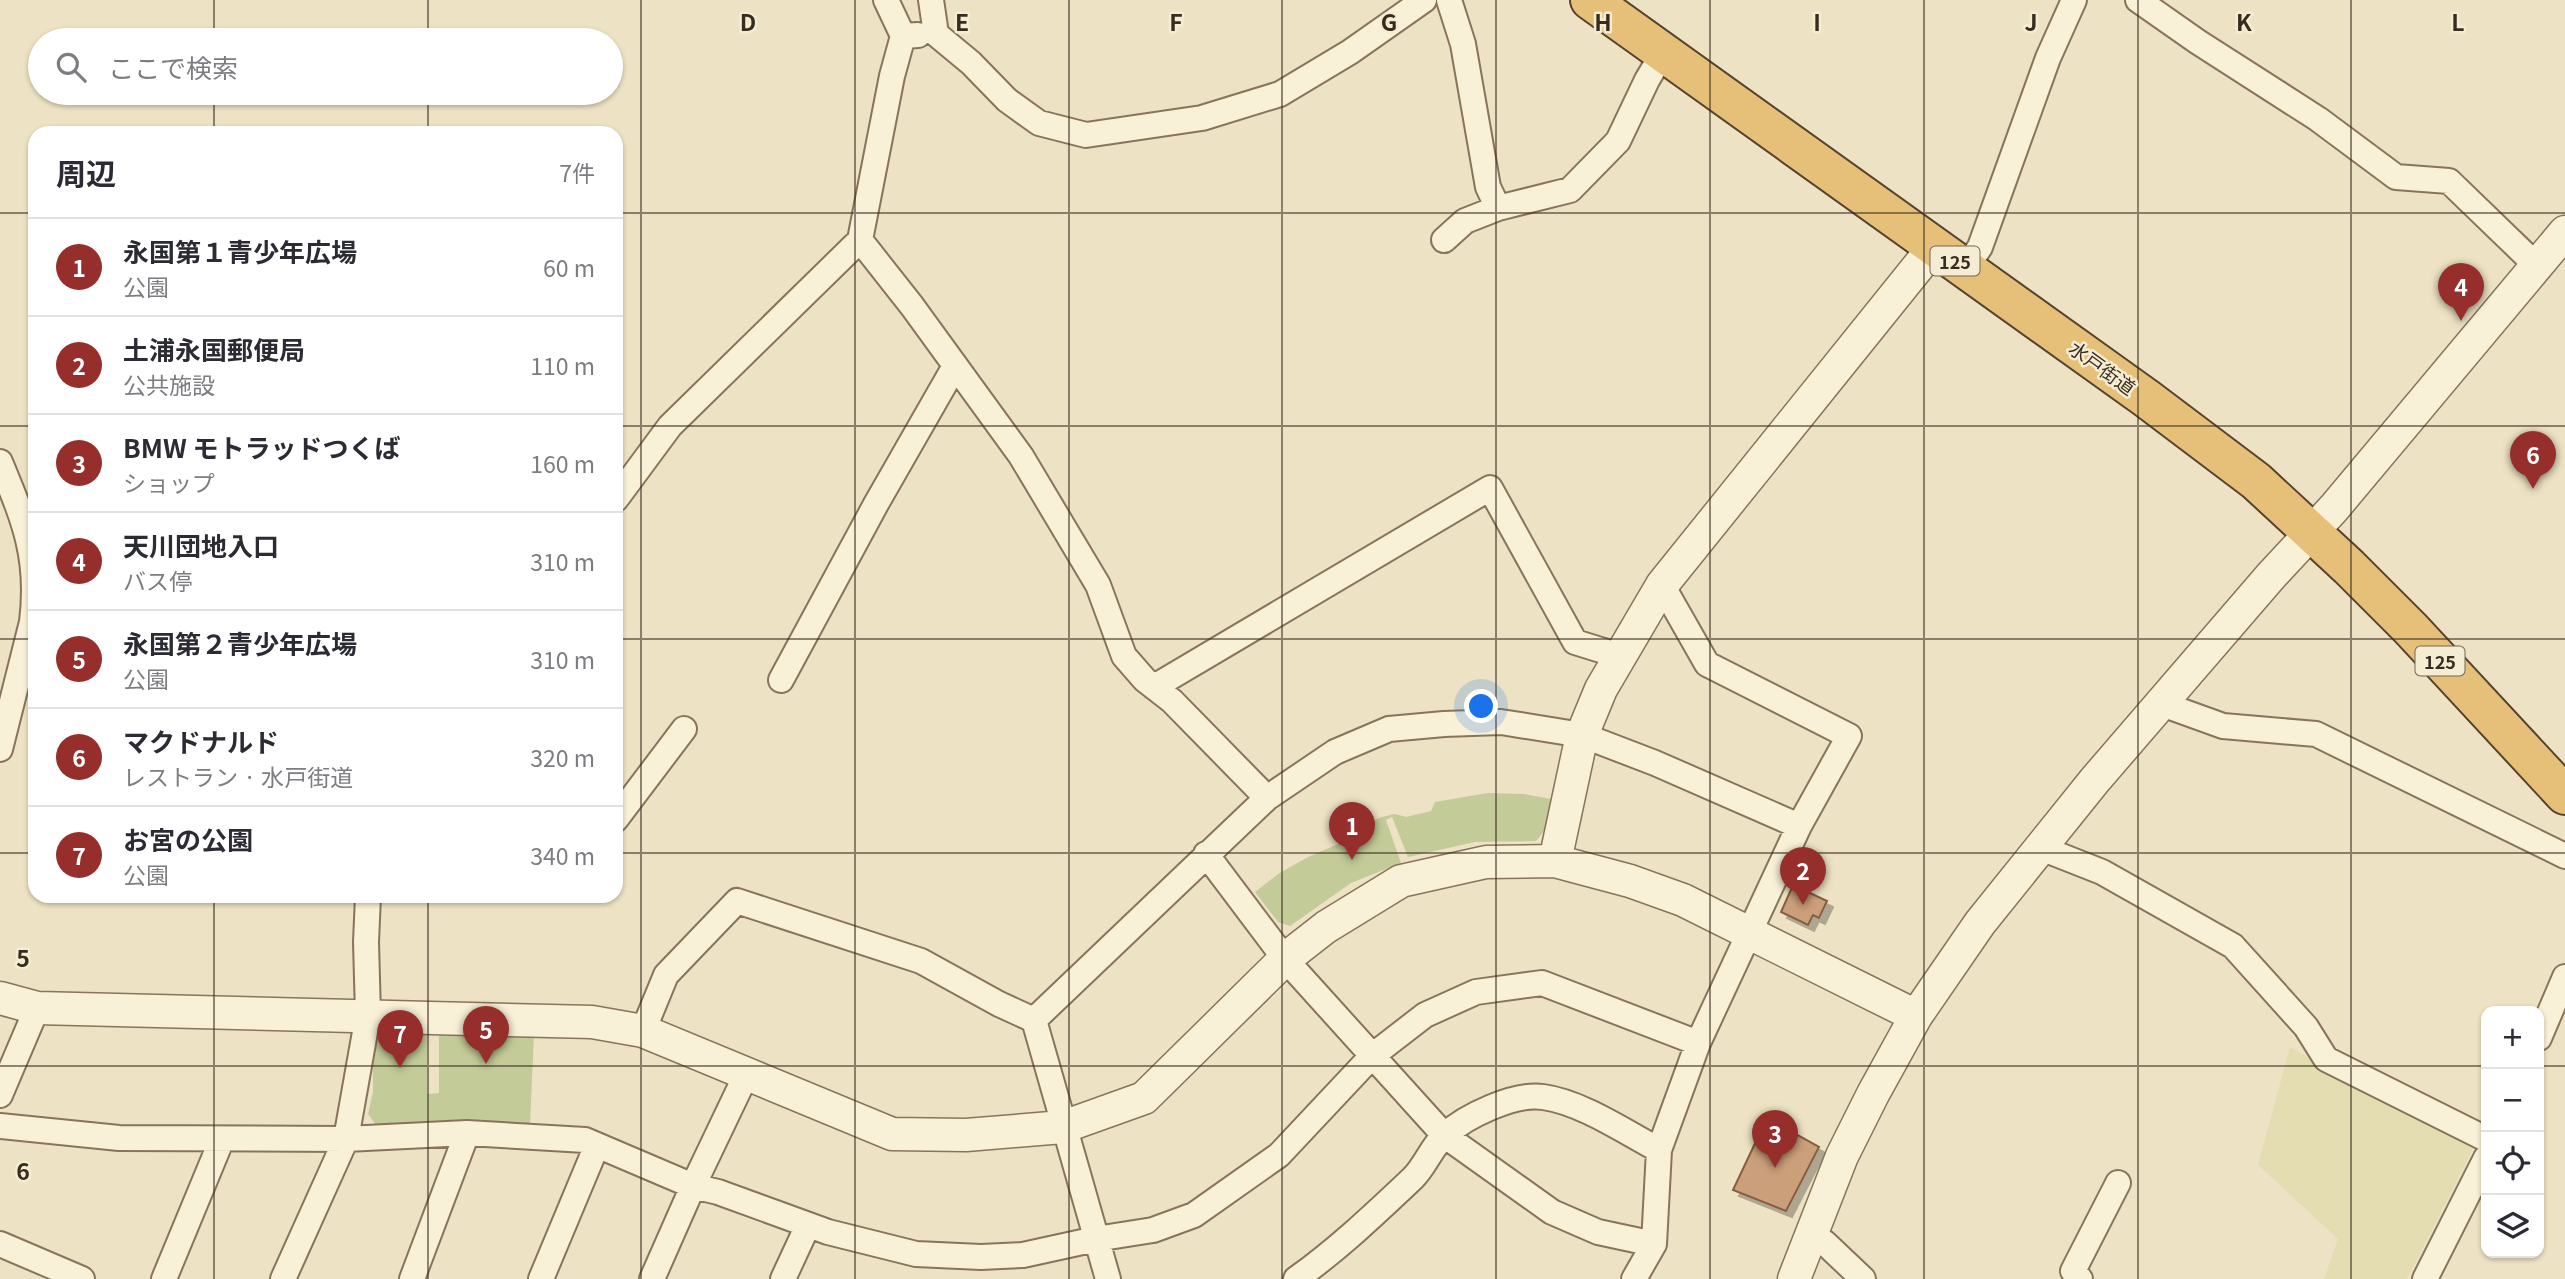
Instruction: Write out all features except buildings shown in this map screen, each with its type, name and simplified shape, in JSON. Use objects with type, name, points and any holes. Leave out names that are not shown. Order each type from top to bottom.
[{"type":"highway","name":"水戸街道","points":[[1590,0],[2146,398],[2256,481],[2411,629],[2565,794]]},
{"type":"street","points":[[623,490],[670,426],[860,240],[892,76],[903,36],[886,0]]},
{"type":"street","points":[[931,0],[936,34],[971,63],[1007,100],[1039,123],[1086,135],[1202,118],[1280,94],[1350,52],[1424,0]]},
{"type":"street","points":[[1449,0],[1463,44],[1488,187],[1498,208]]},
{"type":"street","points":[[1965,269],[1980,247],[2048,58],[2074,0]]},
{"type":"street","points":[[2138,0],[2318,119],[2396,177],[2449,181],[2537,266]]},
{"type":"street","points":[[903,36],[936,34]]},
{"type":"street","points":[[1444,240],[1465,221],[1498,208],[1570,190],[1618,141],[1663,52]]},
{"type":"street","points":[[1794,1279],[1842,1156],[1916,1016],[1980,923],[2095,780],[2255,593],[2312,532],[2564,237]]},
{"type":"street","points":[[860,240],[1021,456],[1098,585],[1124,656],[1145,680],[1172,701],[1267,798]]},
{"type":"street","points":[[1555,861],[1582,735],[1601,689],[1662,584],[1934,247]]},
{"type":"street","points":[[781,680],[876,504],[955,366]]},
{"type":"street","points":[[0,462],[23,517],[28,538]]},
{"type":"street","points":[[1154,688],[1490,488],[1575,642],[1620,656]]},
{"type":"street","points":[[1634,1279],[1654,1244],[1659,1150],[1698,1043],[1799,826],[1849,736],[1707,664],[1662,584]]},
{"type":"street","points":[[0,749],[28,638]]},
{"type":"street","points":[[2162,704],[2222,726],[2316,734],[2565,856]]},
{"type":"street","points":[[1034,1020],[1267,798],[1335,752],[1389,729],[1501,722],[1582,735],[1655,763],[1799,826]]},
{"type":"street","points":[[623,810],[684,729]]},
{"type":"street","points":[[2041,848],[2102,872],[2233,946],[2306,1027],[2326,1059],[2481,1136]]},
{"type":"street","points":[[1206,854],[1285,959],[1444,1135],[1552,1212],[1598,1232],[1654,1244]]},
{"type":"street","points":[[0,998],[37,1008],[592,1022],[643,1031],[892,1133],[966,1135],[1063,1127],[1144,1098],[1285,959],[1326,927],[1401,881],[1486,862],[1555,861],[1629,881],[1673,897],[1749,931],[1916,1016]]},
{"type":"street","points":[[643,1031],[666,975],[737,901],[921,961],[1034,1020]]},
{"type":"street","points":[[283,1279],[346,1139],[368,1015],[368,903]]},
{"type":"street","points":[[2544,1026],[2565,978]]},
{"type":"street","points":[[0,1126],[119,1138],[346,1139],[467,1133],[585,1140],[693,1186],[718,1192],[808,1225],[916,1254],[968,1257],[1023,1255],[1153,1230],[1195,1215],[1279,1155],[1372,1056],[1425,1015],[1476,992],[1542,983],[1698,1043]]},
{"type":"street","points":[[0,1095],[37,1008]]},
{"type":"street","points":[[1034,1020],[1108,1279]]},
{"type":"street","points":[[652,1279],[747,1073]]},
{"type":"street","points":[[1296,1279],[1329,1255],[1416,1175],[1444,1135],[1479,1113],[1506,1101],[1541,1097],[1569,1104],[1659,1150]]},
{"type":"street","points":[[412,1279],[467,1133]]},
{"type":"street","points":[[164,1279],[222,1139]]},
{"type":"street","points":[[541,1279],[597,1145]]},
{"type":"street","points":[[2425,1279],[2481,1168]]},
{"type":"street","points":[[2080,1279],[2073,1271],[2118,1183]]},
{"type":"street","points":[[783,1279],[808,1225]]},
{"type":"street","points":[[1812,1235],[1825,1243],[1863,1279]]},
{"type":"street","points":[[0,1244],[82,1279]]},
{"type":"shaded area","points":[[2290,1047],[2473,1149],[2407,1279],[2324,1279],[2338,1239],[2258,1165]]},
{"type":"green space","points":[[1488,793],[1524,794],[1551,799],[1545,830],[1536,841],[1475,842],[1408,857],[1392,817],[1386,820],[1401,863],[1351,883],[1290,926],[1278,922],[1255,892],[1278,874],[1338,844],[1345,832],[1382,817],[1395,814],[1406,817],[1431,811],[1435,802]]},
{"type":"green space","points":[[427,1034],[427,1094],[439,1093],[439,1034],[534,1034],[530,1125],[377,1126],[368,1114],[373,1092],[373,1045],[384,1035]]},
{"type":"place","name":"天川団地入口","points":[[2461,321]]},
{"type":"place","name":"マクドナルド","points":[[2533,489]]},
{"type":"place","name":"永国第１青少年広場","points":[[1352,860]]},
{"type":"place","name":"土浦永国郵便局","points":[[1803,905]]},
{"type":"place","name":"永国第２青少年広場","points":[[486,1064]]},
{"type":"place","name":"お宮の公園","points":[[400,1068]]},
{"type":"place","name":"BMW モトラッドつくば","points":[[1775,1168]]}]
